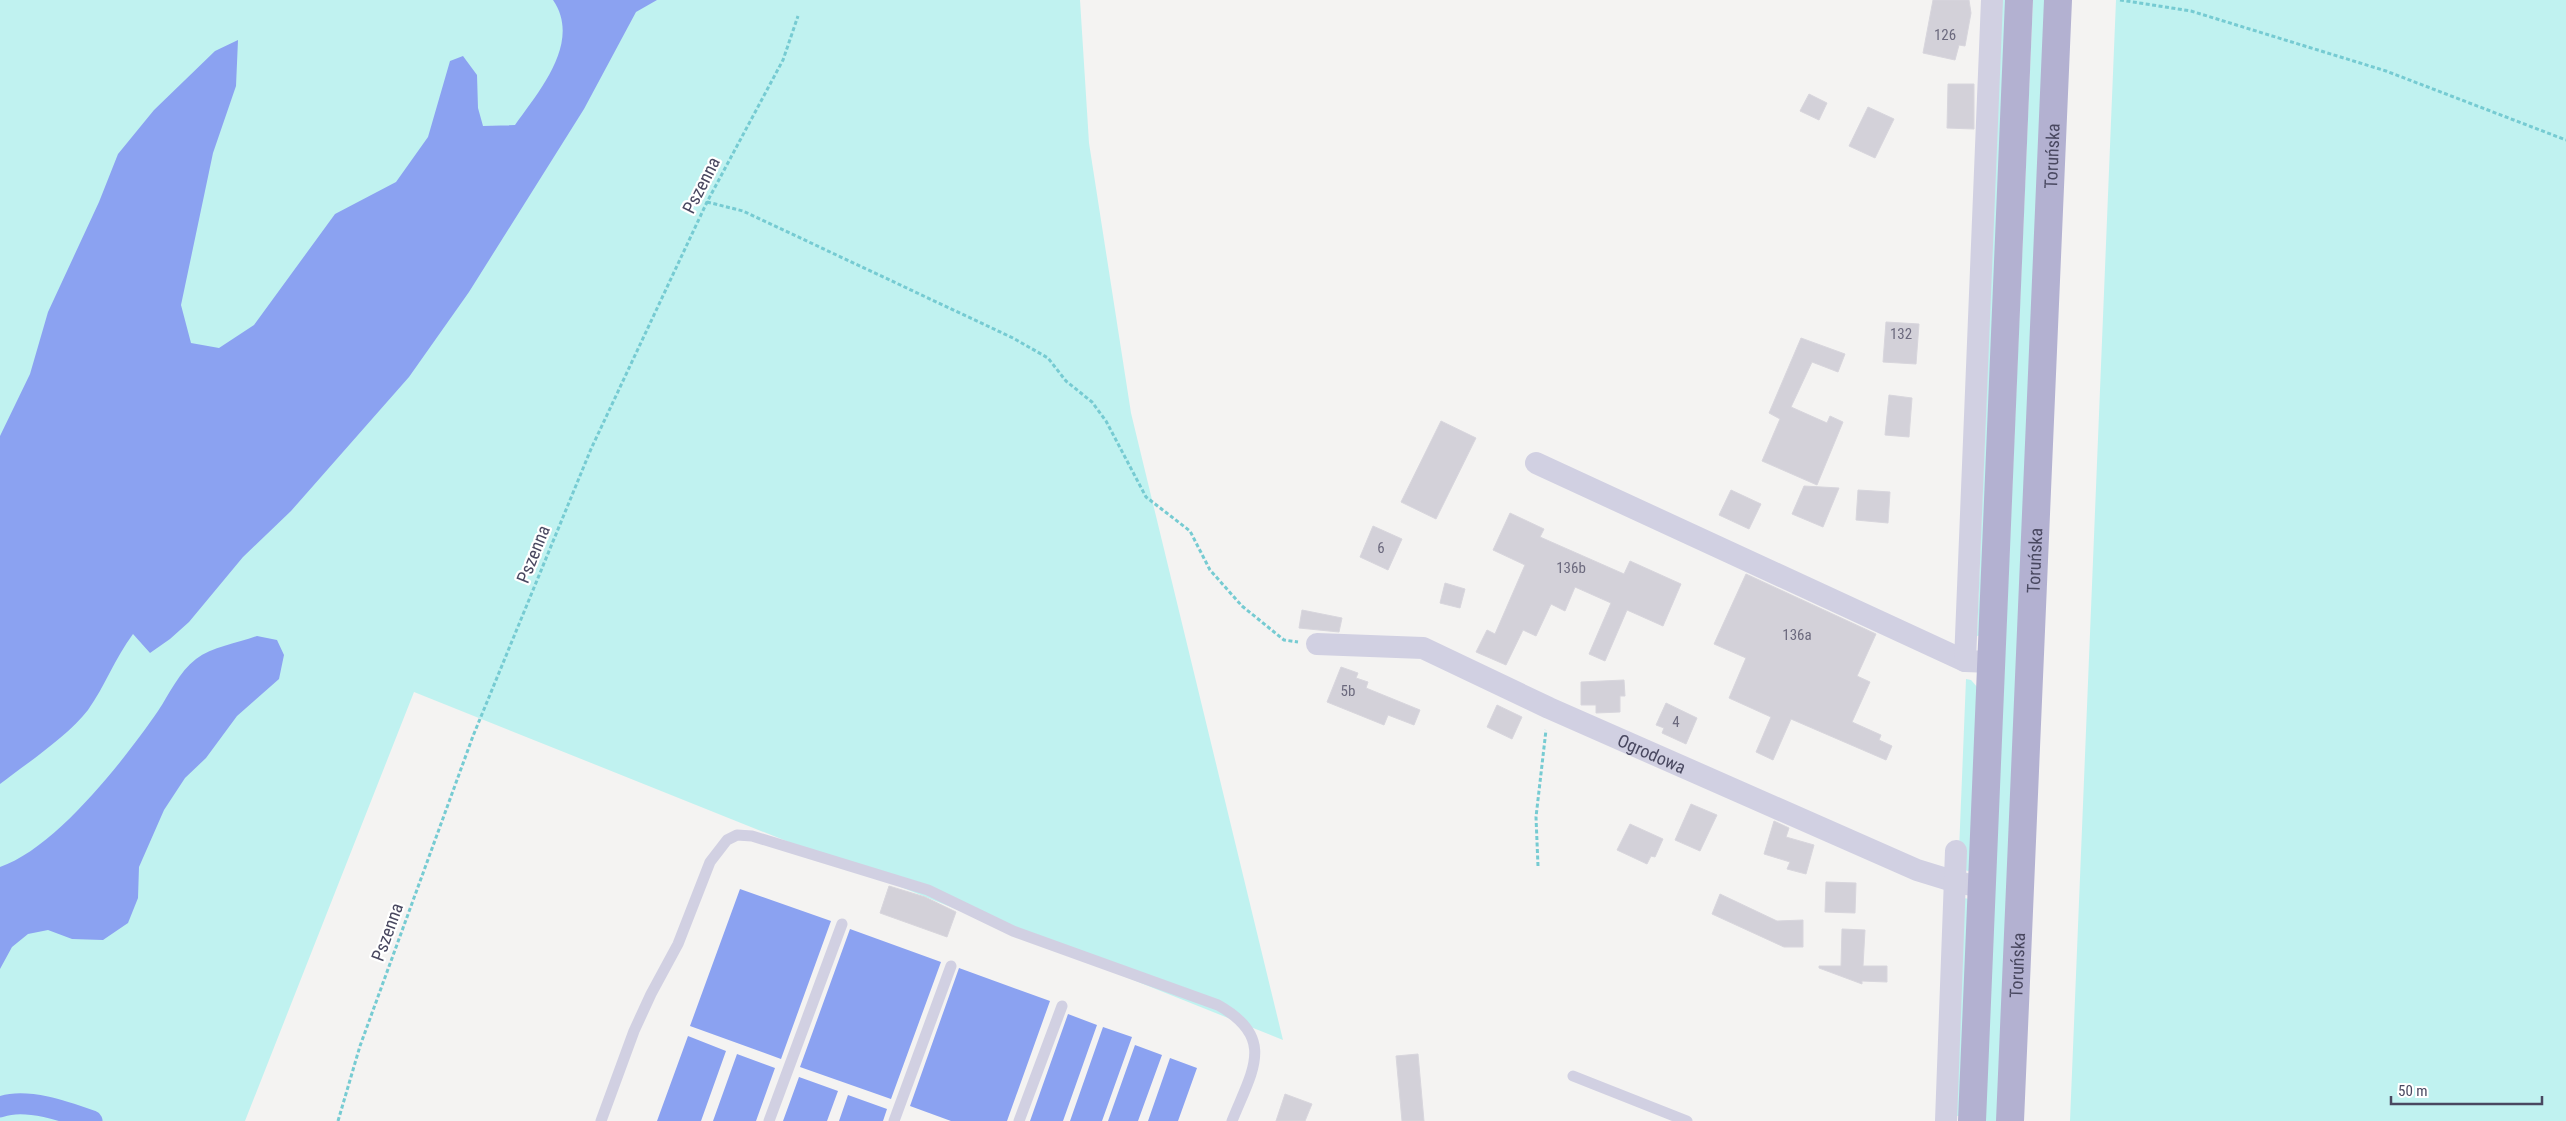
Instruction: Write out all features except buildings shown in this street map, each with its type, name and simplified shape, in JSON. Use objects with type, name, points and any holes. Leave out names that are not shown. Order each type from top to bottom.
[{"type":"main road","points":[[1972,1121],[1969,884],[1978,661],[2019,0]]},
{"type":"main road","name":"Toruńska","points":[[2010,1121],[2058,0]]},
{"type":"street","points":[[1536,463],[1978,661],[1992,0]]},
{"type":"street","name":"Ogrodowa","points":[[1317,644],[1423,648],[1549,708],[1917,870],[1969,884]]},
{"type":"street","points":[[1946,1121],[1969,884],[1956,851]]},
{"type":"lane","points":[[601,1121],[634,1031],[651,994],[678,944],[710,862],[727,840],[737,835],[752,836],[928,890],[1013,931],[1218,1005],[1236,1014],[1246,1024],[1253,1036],[1255,1050],[1254,1065],[1232,1121]]},
{"type":"lane","points":[[769,1121],[842,924]]},
{"type":"lane","points":[[894,1121],[951,966]]},
{"type":"lane","points":[[1019,1121],[1062,1006]]},
{"type":"lane","points":[[1573,1076],[1687,1121]]},
{"type":"path","points":[[2120,0],[2191,11],[2386,71],[2566,140]]},
{"type":"path","name":"Pszenna","points":[[338,1121],[360,1046],[473,736],[591,449],[707,202],[783,60],[798,16]]},
{"type":"path","points":[[707,202],[744,211],[1013,338],[1048,358],[1066,381],[1092,402],[1106,421],[1146,497],[1190,531],[1210,570],[1242,606],[1284,640],[1317,644]]},
{"type":"path","points":[[1538,866],[1536,817],[1549,708]]},
{"type":"shaded area","points":[[0,0],[1080,0],[1089,143],[1131,413],[1283,1040],[414,692],[245,1121],[0,1121]]},
{"type":"shaded area","points":[[2001,0],[2008,0],[1981,635],[1977,636]]},
{"type":"shaded area","points":[[2033,0],[2047,0],[1999,1121],[1985,1121]]},
{"type":"shaded area","points":[[2116,0],[2566,0],[2566,1121],[2070,1121]]},
{"type":"shaded area","points":[[1966,679],[1971,680],[1978,688],[1971,870],[1968,871],[1965,870],[1959,851]]},
{"type":"shaded area","points":[[1964,898],[1969,899],[1960,1115],[1956,1116]]},
{"type":"water","points":[[553,0],[657,0],[636,12],[584,109],[469,292],[409,377],[291,511],[243,557],[189,622],[150,653],[133,634],[94,701],[80,720],[0,784],[0,436],[30,374],[48,312],[99,202],[118,154],[154,110],[215,51],[238,40],[236,86],[213,153],[181,305],[191,343],[219,348],[254,325],[335,214],[396,182],[428,137],[450,61],[463,56],[477,75],[478,108],[483,126],[515,125],[545,82],[554,66],[560,49],[563,32],[561,16]]},
{"type":"water","points":[[257,636],[277,640],[284,655],[279,679],[237,716],[206,758],[185,778],[164,810],[139,867],[138,898],[128,923],[103,940],[72,939],[48,930],[28,934],[12,947],[0,969],[0,867],[22,857],[44,841],[88,800],[144,731],[190,664],[210,651]]},
{"type":"water","points":[[740,889],[831,921],[781,1059],[690,1026]]},
{"type":"water","points":[[850,929],[941,962],[891,1099],[800,1067]]},
{"type":"water","points":[[959,968],[1050,1001],[1007,1121],[951,1121],[910,1106]]},
{"type":"water","points":[[1068,1014],[1097,1025],[1063,1121],[1030,1121]]},
{"type":"water","points":[[1103,1027],[1132,1037],[1102,1121],[1070,1121]]},
{"type":"water","points":[[688,1036],[726,1051],[701,1121],[657,1121]]},
{"type":"water","points":[[1135,1045],[1162,1055],[1138,1121],[1108,1121]]},
{"type":"water","points":[[737,1054],[775,1068],[756,1121],[713,1121]]},
{"type":"water","points":[[1170,1058],[1197,1068],[1178,1121],[1148,1121]]},
{"type":"water","points":[[799,1077],[838,1091],[827,1121],[783,1121]]},
{"type":"water","points":[[848,1095],[887,1109],[883,1121],[839,1121]]},
{"type":"waterway","points":[[0,1107],[10,1104],[34,1105],[59,1110],[92,1121]]}]
